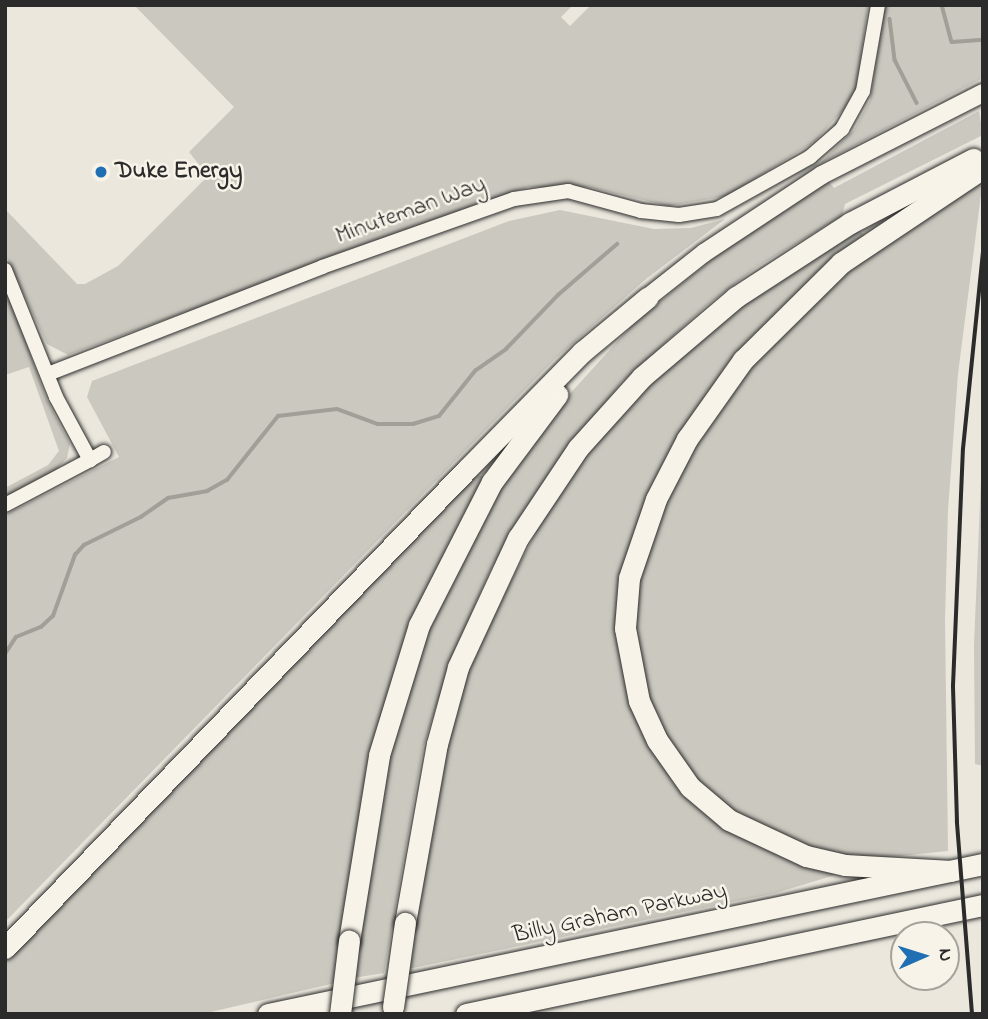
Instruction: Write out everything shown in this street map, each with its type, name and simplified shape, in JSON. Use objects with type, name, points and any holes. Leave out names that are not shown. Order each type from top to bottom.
[{"type":"highway","points":[[392,1014],[436,744],[458,667],[518,538],[578,448],[642,377],[736,297],[850,223],[983,154]]},
{"type":"highway","points":[[951,871],[845,864],[806,856],[729,820],[690,787],[657,740],[639,701],[625,628],[629,579],[652,509],[687,439],[735,370],[775,323],[841,263],[983,168]]},
{"type":"highway","points":[[340,1014],[379,755],[405,665],[438,582],[506,461],[566,384],[647,298]]},
{"type":"highway","points":[[5,948],[582,352],[647,298]]},
{"type":"highway","name":"Billy Graham Parkway","points":[[268,1014],[983,864]]},
{"type":"highway","points":[[466,1014],[983,905]]},
{"type":"main road","points":[[647,298],[714,246],[822,175],[983,93]]},
{"type":"street","name":"Minuteman Way","points":[[48,374],[321,268],[514,199],[568,191],[641,211],[679,215],[717,209],[810,157],[842,129],[863,91],[878,5]]},
{"type":"street","points":[[5,270],[48,374],[90,460]]},
{"type":"street","points":[[5,505],[104,452]]},
{"type":"shaded area","points":[[134,5],[573,5],[561,17],[570,26],[591,5],[868,5],[857,86],[845,108],[814,142],[727,196],[669,206],[588,187],[528,187],[68,355],[47,344],[5,254],[5,209],[77,284],[85,284],[118,266],[208,176],[189,152],[234,107]]},
{"type":"shaded area","points":[[885,5],[983,5],[983,78],[819,164],[854,130],[870,100]]},
{"type":"shaded area","points":[[979,111],[983,135],[845,204],[842,216],[757,267],[707,305],[622,382],[554,466],[490,571],[452,657],[423,748],[384,973],[353,978],[376,808],[413,664],[467,541],[537,430],[635,322],[743,234],[829,182],[834,188]]},
{"type":"shaded area","points":[[983,179],[958,374],[948,510],[945,619],[948,851],[881,858],[826,854],[723,806],[686,769],[652,713],[634,629],[641,562],[675,477],[733,385],[848,266]]},
{"type":"shaded area","points":[[560,210],[654,229],[691,228],[725,219],[646,279],[555,359],[5,922],[5,515],[119,457],[87,397],[92,381],[509,221]]},
{"type":"shaded area","points":[[857,228],[865,236],[682,434],[619,634],[679,784],[833,870],[835,875],[776,893],[408,969],[435,783],[468,667],[543,518],[573,472],[648,384],[731,310]]},
{"type":"shaded area","points":[[5,285],[46,398],[70,444],[67,458],[52,474],[5,497],[5,488],[48,465],[59,451],[29,367],[5,375]]},
{"type":"shaded area","points":[[983,431],[983,766],[975,764],[974,645]]},
{"type":"shaded area","points":[[477,475],[484,477],[431,580],[335,983],[202,1014],[5,1014],[5,959]]},
{"type":"waterway","points":[[942,5],[952,42],[983,40]]},
{"type":"waterway","points":[[890,19],[895,60],[917,103]]},
{"type":"waterway","points":[[5,654],[16,637],[41,627],[53,616],[75,555],[84,545],[141,517],[168,498],[207,491],[227,480],[278,416],[337,409],[378,424],[413,424],[439,416],[475,371],[506,349],[558,295],[617,244]]},
{"type":"railway","points":[[972,1014],[957,822],[953,686],[963,449],[983,251]]},
{"type":"place","name":"Duke Energy","points":[[101,172]]}]
